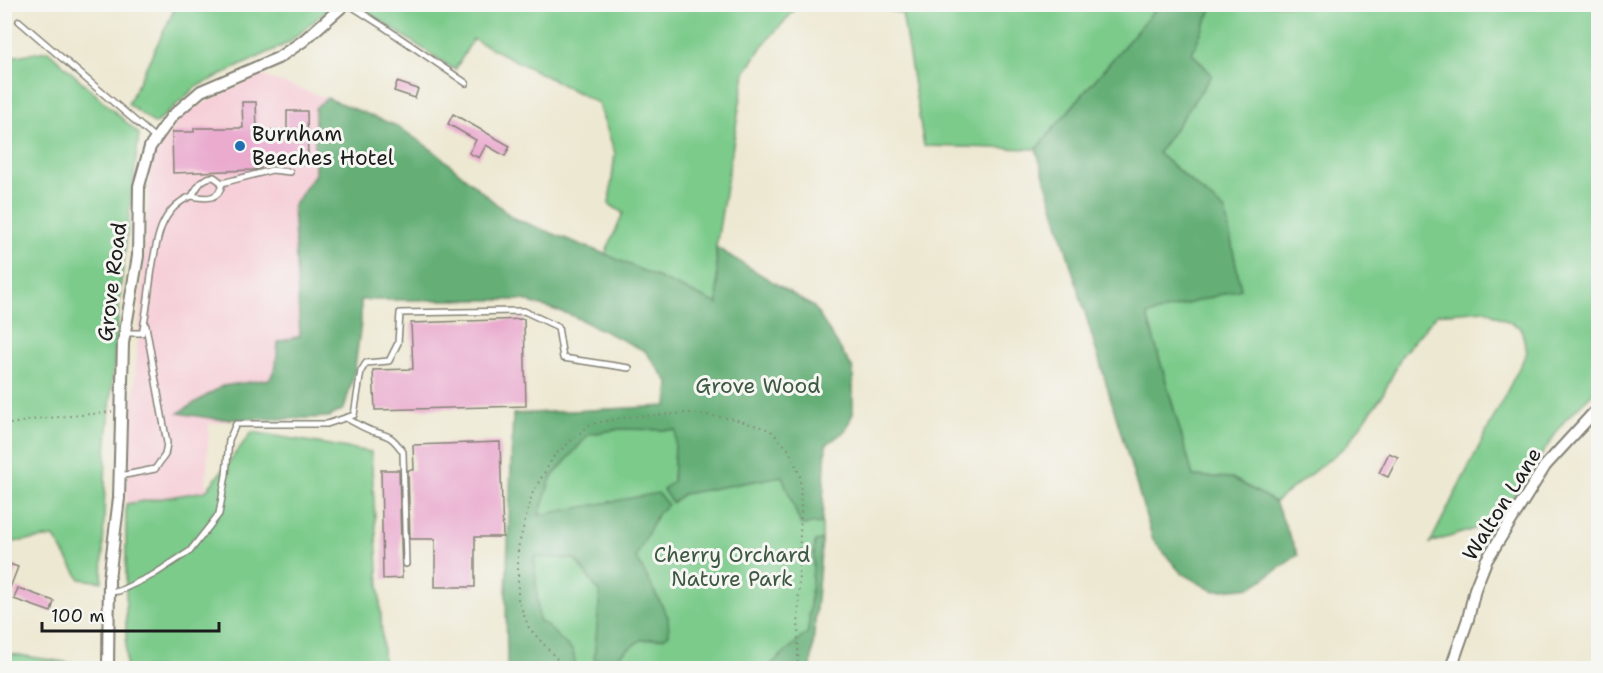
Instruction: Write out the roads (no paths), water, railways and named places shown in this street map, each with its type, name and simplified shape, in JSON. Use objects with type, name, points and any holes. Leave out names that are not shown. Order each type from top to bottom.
[{"type":"street","name":"Grove Road","points":[[108,669],[109,592],[119,498],[120,411],[125,333],[138,256],[140,186],[150,147],[172,116],[201,91],[278,58],[346,4]]},
{"type":"street","name":"Walton Lane","points":[[1451,669],[1468,619],[1475,589],[1486,561],[1545,466],[1599,408]]},
{"type":"lane","points":[[346,4],[466,83]]},
{"type":"lane","points":[[19,21],[157,140]]},
{"type":"lane","points":[[222,183],[272,170],[290,172]]},
{"type":"lane","points":[[192,196],[198,185],[209,177],[219,179],[222,183]]},
{"type":"lane","points":[[125,333],[142,333],[161,228],[170,212],[182,199],[192,196],[209,198],[218,196],[222,183]]},
{"type":"lane","points":[[109,592],[119,591],[153,575],[190,551],[219,514],[229,440],[236,424],[327,424],[354,415],[361,371],[366,363],[389,361],[398,343],[400,313],[524,311],[558,327],[563,358],[629,368]]},
{"type":"lane","points":[[120,476],[155,469],[165,455],[167,443],[145,322]]},
{"type":"lane","points":[[346,418],[372,431],[384,433],[397,443],[403,452],[406,564]]},
{"type":"place","name":"Burnham Beeches Hotel","points":[[240,146]]},
{"type":"park label","name":"Grove Wood","points":[[758,386]]},
{"type":"park label","name":"Cherry Orchard Nature Park","points":[[732,567]]}]
